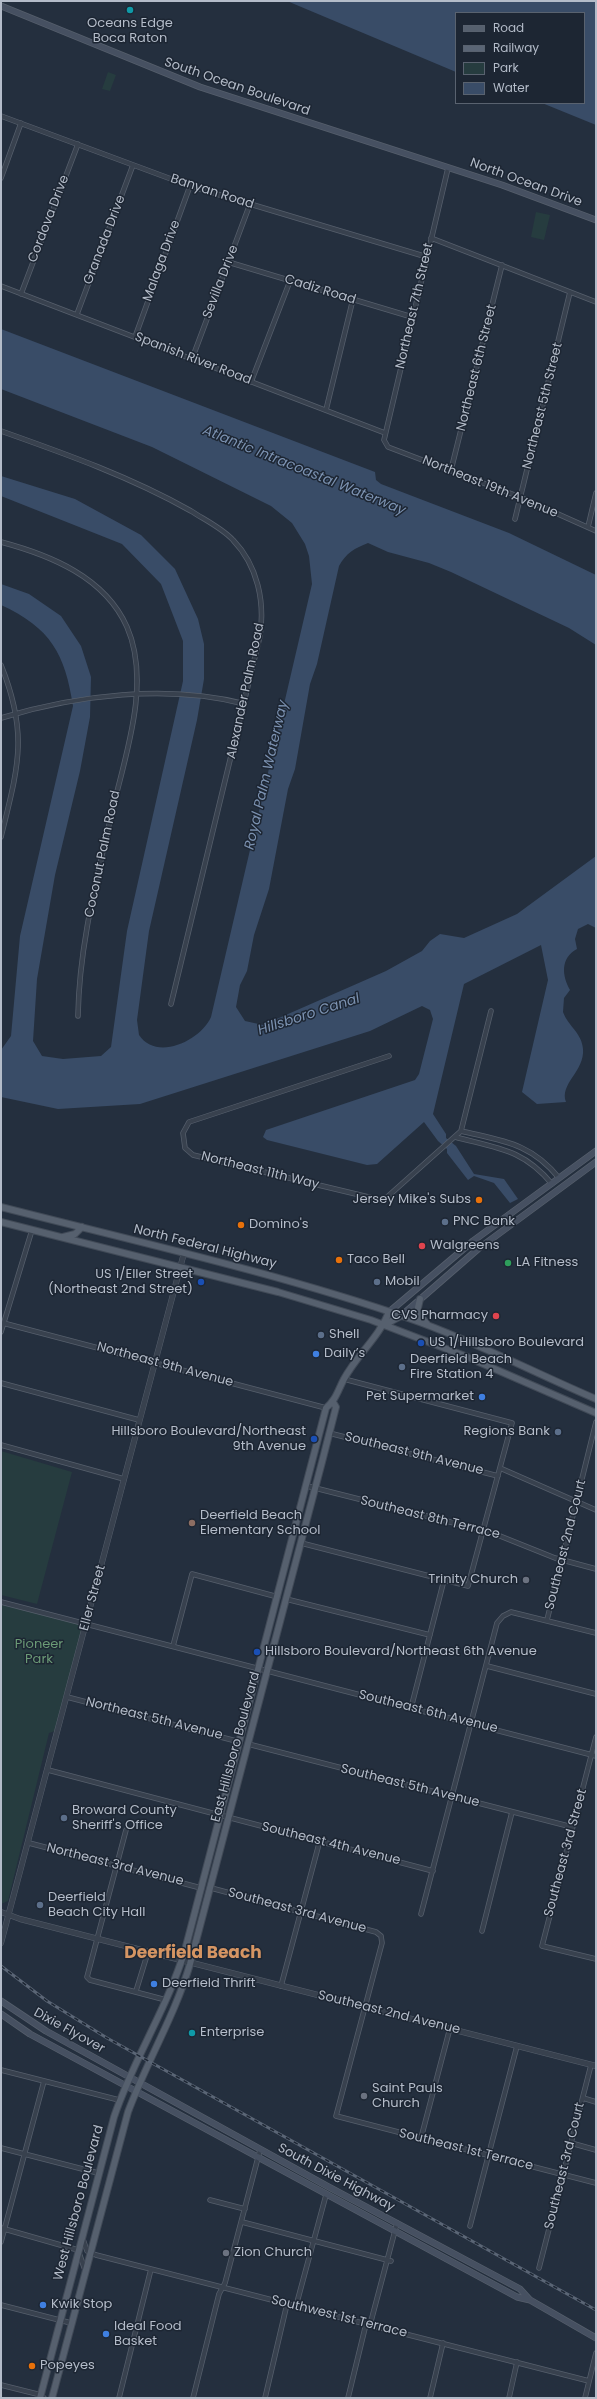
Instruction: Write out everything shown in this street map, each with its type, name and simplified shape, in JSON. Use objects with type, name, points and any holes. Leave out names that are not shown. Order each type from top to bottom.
[{"type":"main road","name":"South Ocean Boulevard","points":[[1,6],[218,93],[448,168]]},
{"type":"main road","name":"North Ocean Drive","points":[[448,168],[529,194],[596,220]]},
{"type":"main road","name":"East Hillsboro Boulevard","points":[[126,2084],[166,2000],[181,1961],[286,1568],[326,1408],[333,1402],[344,1379],[384,1325],[389,1312],[473,1241],[596,1151]]},
{"type":"main road","name":"East Hillsboro Boulevard","points":[[384,1325],[401,1316],[478,1249],[596,1162]]},
{"type":"main road","points":[[548,1198],[558,1186],[559,1178]]},
{"type":"main road","name":"North Federal Highway","points":[[1,1207],[292,1281],[389,1312],[428,1325],[596,1399]]},
{"type":"main road","name":"North Federal Highway","points":[[1,1222],[288,1295],[384,1325],[465,1356],[596,1413]]},
{"type":"main road","points":[[61,1238],[75,1234],[82,1227]]},
{"type":"main road","points":[[478,1249],[486,1231]]},
{"type":"main road","points":[[464,1261],[471,1251],[473,1241]]},
{"type":"main road","points":[[420,1299],[417,1312],[428,1325]]},
{"type":"main road","name":"East Hillsboro Boulevard","points":[[136,2090],[172,2013],[190,1964],[330,1433],[336,1407],[333,1402]]},
{"type":"main road","points":[[286,1568],[289,1572],[291,1580]]},
{"type":"main road","name":"Dixie Flyover","points":[[1,2001],[19,2015],[129,2077]]},
{"type":"main road","name":"Dixie Flyover","points":[[1,2014],[13,2023],[126,2084]]},
{"type":"main road","name":"South Dixie Highway","points":[[129,2077],[260,2150],[520,2290],[530,2300],[596,2338]]},
{"type":"main road","name":"South Dixie Highway","points":[[126,2084],[326,2195],[517,2297],[530,2300]]},
{"type":"main road","name":"West Hillsboro Boulevard","points":[[42,2397],[60,2320],[98,2173],[119,2100],[126,2084]]},
{"type":"main road","name":"West Hillsboro Boulevard","points":[[53,2398],[89,2253],[122,2134],[136,2090]]},
{"type":"street","name":"Banyan Road","points":[[1,116],[190,186],[427,257]]},
{"type":"street","points":[[1,178],[21,123]]},
{"type":"street","name":"Cordova Drive","points":[[22,294],[78,144]]},
{"type":"street","name":"Granada Drive","points":[[77,314],[133,165]]},
{"type":"street","name":"Northeast 7th Street","points":[[385,444],[385,433],[448,168]]},
{"type":"street","name":"Malaga Drive","points":[[134,336],[190,186]]},
{"type":"street","name":"Sevilla Drive","points":[[192,359],[250,204]]},
{"type":"street","points":[[431,238],[596,302]]},
{"type":"street","name":"Cadiz Road","points":[[228,262],[412,317]]},
{"type":"street","name":"Northeast 6th Street","points":[[451,470],[502,265]]},
{"type":"street","points":[[251,382],[290,281]]},
{"type":"street","name":"Spanish River Road","points":[[1,286],[385,433]]},
{"type":"street","name":"Northeast 5th Street","points":[[515,520],[570,292]]},
{"type":"street","points":[[326,410],[353,300]]},
{"type":"street","name":"Alexander Palm Road","points":[[1,431],[97,466],[138,484],[205,520],[233,539],[252,568],[259,590],[262,607],[260,636],[245,704],[172,1004]]},
{"type":"street","name":"Northeast 19th Avenue","points":[[385,444],[520,497],[596,531]]},
{"type":"street","points":[[588,527],[596,493]]},
{"type":"street","name":"Coconut Palm Road","points":[[1,542],[69,566],[83,575],[109,601],[128,629],[135,655],[137,694],[86,934],[78,995],[78,1016]]},
{"type":"street","points":[[1,664],[17,713],[19,732],[18,759],[1,838]]},
{"type":"street","points":[[1,718],[65,701],[96,696],[137,694],[174,695],[245,704]]},
{"type":"street","points":[[491,1011],[461,1131],[499,1140],[534,1153],[544,1160],[559,1178]]},
{"type":"street","name":"Northeast 11th Way","points":[[389,1056],[189,1122],[183,1133],[185,1148],[193,1155],[381,1200],[386,1198],[461,1131]]},
{"type":"street","points":[[455,1137],[510,1151],[528,1160],[552,1184]]},
{"type":"street","points":[[497,1148],[499,1140]]},
{"type":"street","points":[[528,1160],[534,1153]]},
{"type":"street","points":[[1,1332],[32,1230]]},
{"type":"street","name":"Eller Street","points":[[1,1943],[29,1843],[184,1253]]},
{"type":"street","name":"Northeast 9th Avenue","points":[[3,1323],[326,1408]]},
{"type":"street","points":[[301,1543],[468,1586],[512,1423],[344,1379]]},
{"type":"street","points":[[1,1383],[139,1420]]},
{"type":"street","name":"Southeast 2nd Court","points":[[547,1620],[596,1422]]},
{"type":"street","name":"Southeast 9th Avenue","points":[[330,1433],[498,1476]]},
{"type":"street","points":[[1,1445],[124,1479]]},
{"type":"street","name":"Southeast 9th Avenue","points":[[500,1468],[596,1510]]},
{"type":"street","name":"Southeast 8th Terrace","points":[[307,1486],[483,1531],[507,1538],[563,1560],[596,1569]]},
{"type":"street","points":[[173,1646],[192,1574],[278,1597]]},
{"type":"street","points":[[411,1708],[444,1580]]},
{"type":"street","points":[[286,1599],[430,1635]]},
{"type":"street","name":"Southeast 6th Avenue","points":[[1,1602],[594,1755]]},
{"type":"street","points":[[421,1914],[497,1623],[503,1616],[511,1612],[596,1633]]},
{"type":"street","points":[[487,1666],[596,1694]]},
{"type":"street","name":"Northeast 5th Avenue","points":[[67,1697],[240,1742]]},
{"type":"street","name":"Southeast 3rd Street","points":[[596,1737],[594,1755],[572,1827],[542,1946],[596,1958]]},
{"type":"street","name":"Southeast 5th Avenue","points":[[248,1744],[572,1827]]},
{"type":"street","name":"Southeast 4th Avenue","points":[[48,1770],[320,1840],[433,1871]]},
{"type":"street","points":[[482,1932],[512,1812]]},
{"type":"street","points":[[126,1830],[87,1977],[166,2000]]},
{"type":"street","points":[[280,1986],[320,1840]]},
{"type":"street","name":"Northeast 3rd Avenue","points":[[29,1843],[201,1888]]},
{"type":"street","name":"Southeast 3rd Avenue","points":[[211,1888],[300,1913],[376,1932],[381,1936],[382,1943],[365,2007]]},
{"type":"street","name":"Southeast 2nd Avenue","points":[[1,1912],[190,1964],[594,2065]]},
{"type":"street","points":[[136,1991],[148,1952]]},
{"type":"street","name":"Southeast 1st Terrace","points":[[365,2007],[336,2116],[596,2183]]},
{"type":"street","points":[[421,2138],[450,2028]]},
{"type":"street","points":[[470,2226],[517,2046]]},
{"type":"street","name":"Southeast 3rd Court","points":[[539,2268],[583,2098],[594,2065]]},
{"type":"street","points":[[1,2070],[119,2100]]},
{"type":"street","points":[[1,2242],[3,2228],[44,2081]]},
{"type":"street","points":[[583,2098],[596,2102]]},
{"type":"street","points":[[571,2143],[596,2150]]},
{"type":"street","points":[[1,2148],[98,2173]]},
{"type":"street","points":[[195,2398],[219,2294],[242,2222],[260,2150]]},
{"type":"street","points":[[296,2306],[312,2240],[326,2195]]},
{"type":"street","points":[[210,2200],[245,2209]]},
{"type":"street","points":[[242,2222],[388,2260]]},
{"type":"street","points":[[348,2398],[368,2324],[388,2260],[394,2230],[397,2223]]},
{"type":"street","points":[[3,2228],[78,2250],[85,2270]]},
{"type":"street","points":[[82,2235],[89,2253]]},
{"type":"street","name":"Southwest 1st Terrace","points":[[89,2253],[589,2381]]},
{"type":"street","points":[[119,2398],[151,2269]]},
{"type":"street","points":[[265,2398],[287,2304]]},
{"type":"street","points":[[1,2305],[71,2323]]},
{"type":"street","points":[[430,2398],[443,2344]]},
{"type":"street","points":[[585,2398],[596,2353]]},
{"type":"street","points":[[509,2398],[517,2362]]},
{"type":"street","points":[[1,2385],[42,2397]]},
{"type":"green space","points":[[108,72],[116,75],[110,91],[102,89]]},
{"type":"green space","points":[[536,212],[550,215],[544,240],[531,237]]},
{"type":"green space","points":[[1,1451],[72,1472],[37,1604],[1,1595]]},
{"type":"green space","name":"Pioneer Park","points":[[1,1605],[86,1624],[58,1730],[49,1733],[8,1901],[1,1904]]},
{"type":"water","points":[[287,1],[596,1],[596,125],[544,104],[585,104],[585,12],[455,12],[455,72]]},
{"type":"water","points":[[1,329],[375,472],[376,480],[381,484],[509,533],[596,575],[596,645],[569,628],[429,563],[388,552],[368,543],[348,554],[339,566],[317,664],[310,684],[295,769],[288,789],[269,889],[254,935],[247,971],[240,985],[236,1007],[245,1021],[263,1025],[386,971],[422,951],[430,941],[440,934],[464,938],[517,914],[596,856],[596,928],[588,924],[578,929],[575,939],[577,949],[568,957],[564,968],[565,979],[570,990],[564,998],[563,1012],[578,1034],[583,1049],[583,1057],[577,1071],[566,1089],[566,1102],[537,1104],[522,1092],[548,980],[541,945],[464,984],[433,1114],[446,1134],[446,1138],[456,1146],[474,1174],[504,1179],[518,1199],[510,1203],[494,1183],[474,1176],[468,1180],[447,1153],[447,1149],[438,1141],[424,1122],[377,1164],[367,1165],[267,1140],[263,1137],[266,1130],[415,1080],[419,1074],[433,1019],[430,1010],[422,1006],[370,1031],[140,1104],[58,1109],[1,1097],[1,1050],[11,1036],[20,936],[73,706],[70,688],[65,672],[60,657],[53,645],[44,633],[32,623],[1,605],[1,584],[29,594],[61,616],[81,646],[91,677],[90,717],[80,771],[55,875],[37,979],[33,1041],[42,1056],[63,1059],[101,1056],[111,1047],[127,931],[183,681],[183,641],[161,584],[122,544],[1,496],[1,476],[75,499],[141,535],[175,569],[198,619],[204,644],[204,679],[197,720],[149,931],[137,1020],[139,1035],[147,1043],[156,1047],[178,1045],[189,1040],[206,1025],[211,1017],[312,584],[309,556],[305,544],[292,523],[271,506],[152,447],[1,389]]},
{"type":"railway","points":[[1,1966],[47,2001],[107,2038],[596,2310]]},
{"type":"place","name":"Oceans Edge Boca Raton","points":[[130,10]]},
{"type":"place","name":"Jersey Mike's Subs","points":[[479,1200]]},
{"type":"place","name":"PNC Bank","points":[[445,1222]]},
{"type":"place","name":"Domino's","points":[[241,1225]]},
{"type":"place","name":"Walgreens","points":[[422,1246]]},
{"type":"place","name":"Taco Bell","points":[[339,1260]]},
{"type":"place","name":"LA Fitness","points":[[508,1263]]},
{"type":"place","name":"US 1/Eller Street (Northeast 2nd Street)","points":[[201,1282]]},
{"type":"place","name":"Mobil","points":[[377,1282]]},
{"type":"place","name":"CVS Pharmacy","points":[[496,1316]]},
{"type":"place","name":"Shell","points":[[321,1335]]},
{"type":"place","name":"US 1/Hillsboro Boulevard","points":[[421,1343]]},
{"type":"place","name":"Daily’s","points":[[316,1354]]},
{"type":"place","name":"Deerfield Beach Fire Station 4","points":[[402,1367]]},
{"type":"place","name":"Pet Supermarket","points":[[482,1397]]},
{"type":"place","name":"Regions Bank","points":[[558,1432]]},
{"type":"place","name":"Hillsboro Boulevard/Northeast 9th Avenue","points":[[314,1439]]},
{"type":"place","name":"Deerfield Beach Elementary School","points":[[192,1523]]},
{"type":"place","name":"Trinity Church","points":[[526,1580]]},
{"type":"place","name":"Hillsboro Boulevard/Northeast 6th Avenue","points":[[257,1652]]},
{"type":"place","name":"Broward County Sheriff's Office","points":[[64,1818]]},
{"type":"place","name":"Deerfield Beach City Hall","points":[[40,1905]]},
{"type":"place","name":"Deerfield Thrift","points":[[154,1984]]},
{"type":"place","name":"Enterprise","points":[[192,2033]]},
{"type":"place","name":"Saint Pauls Church","points":[[364,2096]]},
{"type":"place","name":"Zion Church","points":[[226,2253]]},
{"type":"place","name":"Kwik Stop","points":[[43,2305]]},
{"type":"place","name":"Ideal Food Basket","points":[[106,2334]]},
{"type":"place","name":"Popeyes","points":[[32,2366]]},
{"type":"district","name":"Deerfield Beach","points":[[193,1954]]},
{"type":"water label","name":"Atlantic Intracoastal Waterway","points":[[304,471]]},
{"type":"water label","name":"Royal Palm Waterway","points":[[267,775]]},
{"type":"water label","name":"Hillsboro Canal","points":[[309,1015]]}]
